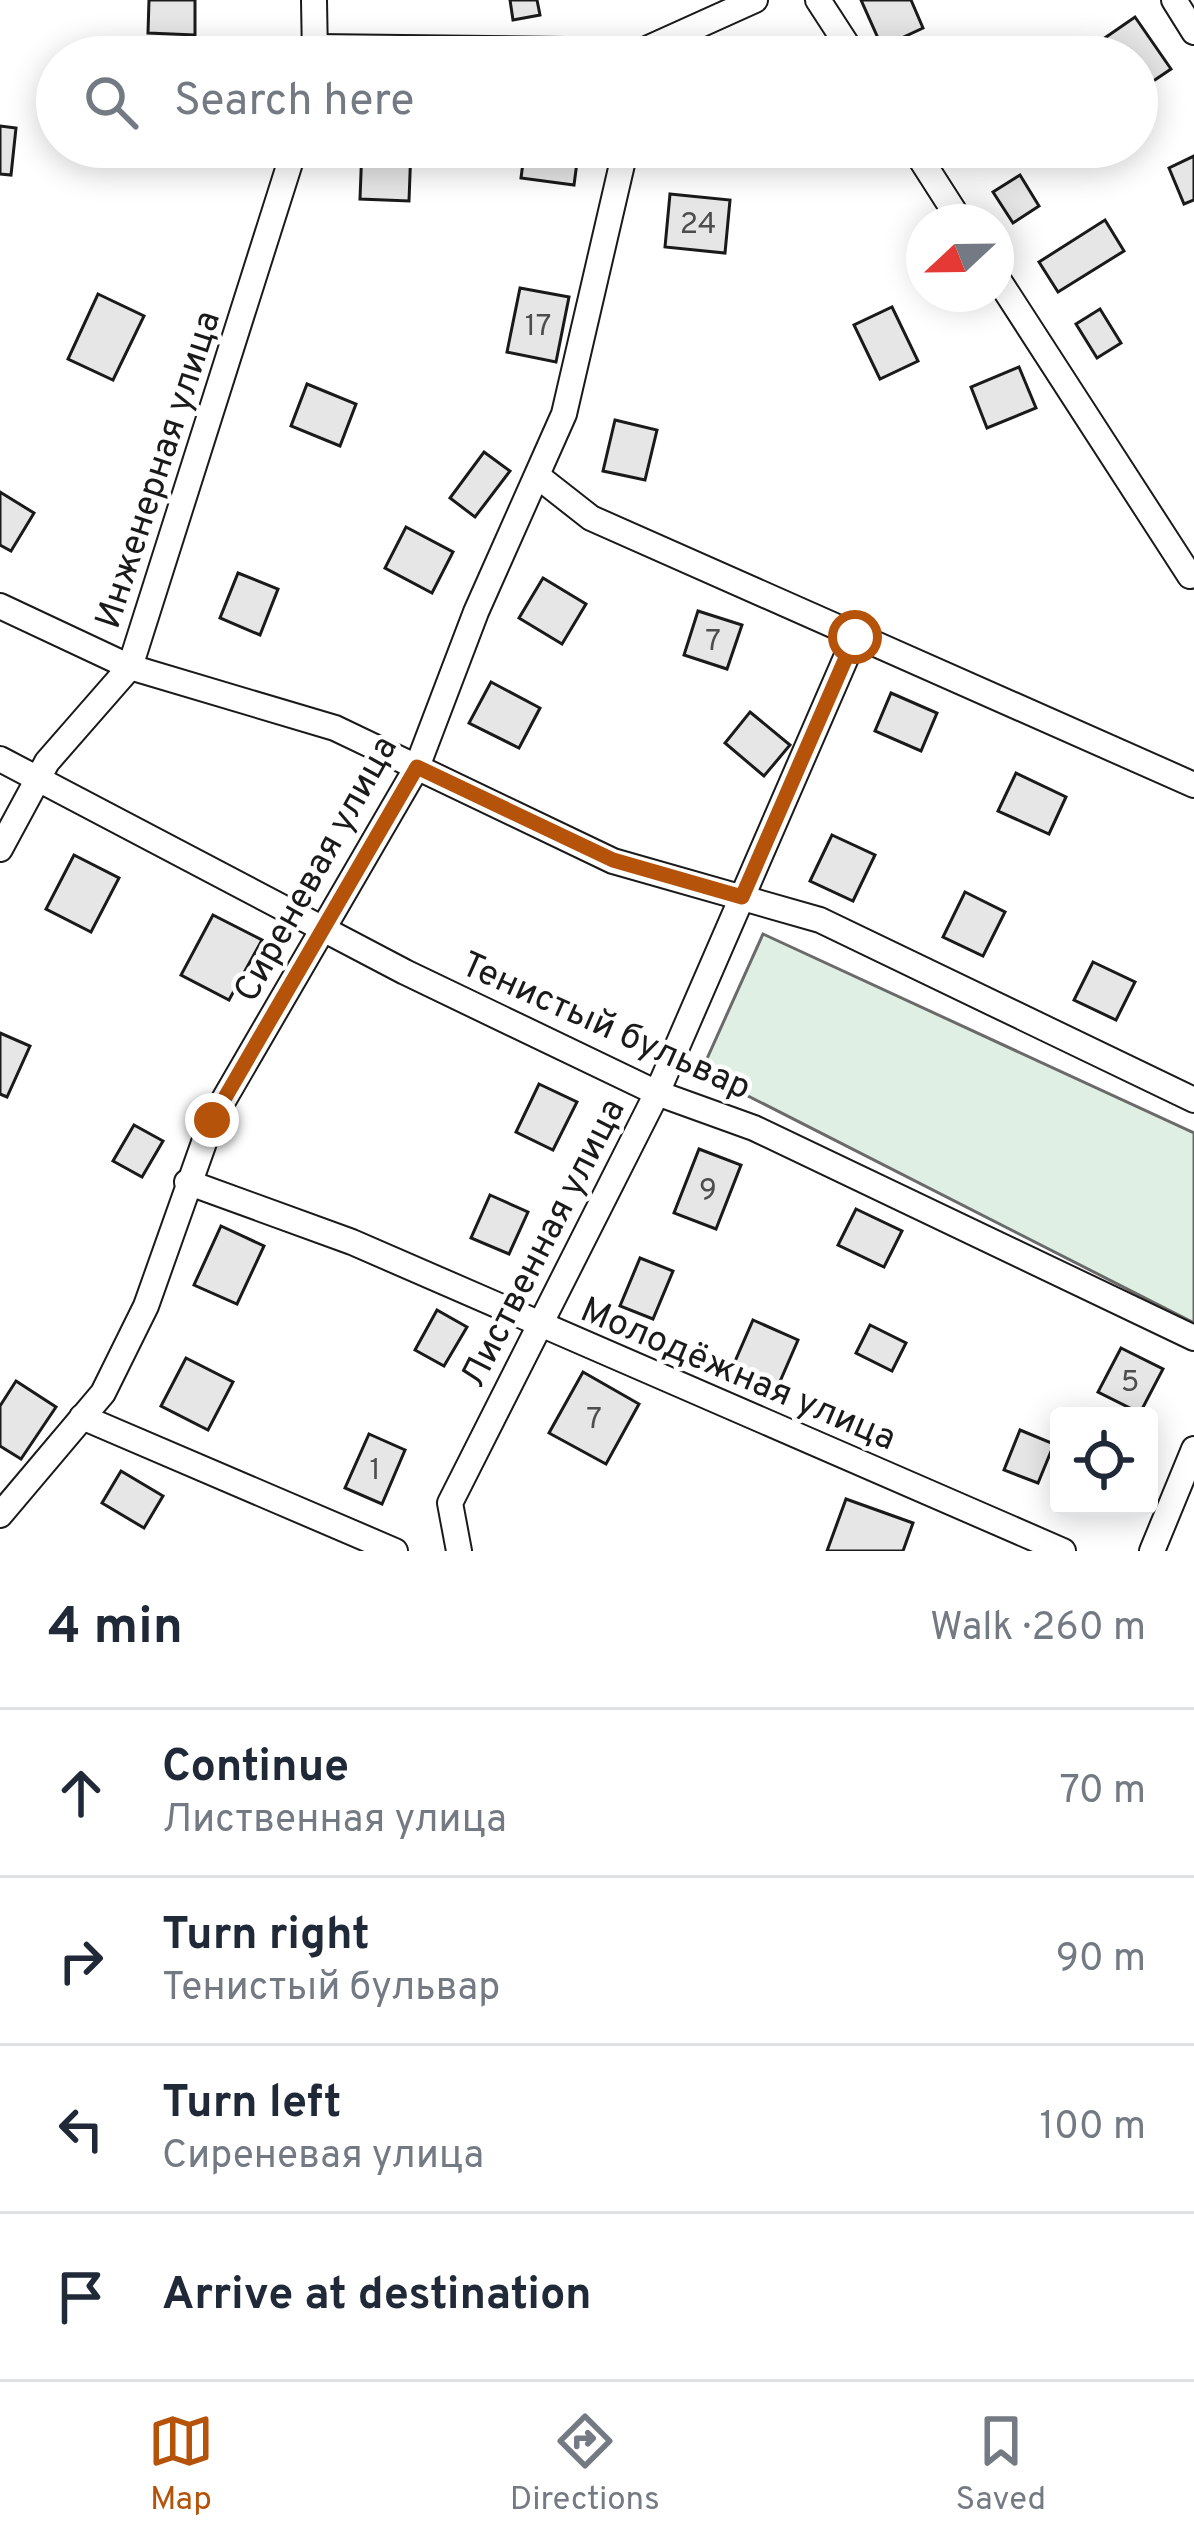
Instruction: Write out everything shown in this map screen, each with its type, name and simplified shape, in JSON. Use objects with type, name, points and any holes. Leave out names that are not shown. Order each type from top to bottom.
[{"type":"street","points":[[314,0],[315,36]]},
{"type":"street","points":[[679,36],[755,0]]},
{"type":"street","points":[[818,0],[841,36]]},
{"type":"street","points":[[1174,0],[1194,32]]},
{"type":"street","name":"Инженерная улица","points":[[0,848],[38,778],[130,667],[288,168]]},
{"type":"street","name":"Сиреневая улица","points":[[0,1515],[103,1393],[146,1306],[212,1120],[417,767],[476,612],[565,414],[621,168]]},
{"type":"street","points":[[927,168],[950,204]]},
{"type":"street","points":[[1014,303],[1190,576]]},
{"type":"street","points":[[540,478],[591,518],[1194,785]]},
{"type":"street","points":[[0,606],[130,667],[335,728],[613,860],[820,920],[1194,1100]]},
{"type":"street","name":"Лиственная улица","points":[[459,1551],[450,1503],[657,1093],[855,637]]},
{"type":"street","name":"Тенистый бульвар","points":[[0,759],[322,928],[657,1093],[754,1129],[1194,1338]]},
{"type":"street","name":"Молодёжная улица","points":[[187,1182],[352,1242],[538,1327],[1063,1551]]},
{"type":"street","points":[[82,1418],[395,1551]]},
{"type":"street","points":[[1153,1551],[1194,1449]]},
{"type":"green space","points":[[763,934],[1194,1133],[1194,1323],[701,1072]]},
{"type":"building","points":[[149,0],[195,0],[195,35],[148,33]]},
{"type":"building","points":[[510,0],[537,0],[540,15],[513,20]]},
{"type":"building","points":[[861,0],[911,0],[923,28],[906,36],[877,36]]},
{"type":"building","points":[[1135,17],[1148,36],[1108,36]]},
{"type":"building","points":[[1158,50],[1171,69],[1158,78]]},
{"type":"building","points":[[0,126],[16,128],[11,175],[0,174]]},
{"type":"building","points":[[1194,156],[1194,200],[1184,204],[1169,168]]},
{"type":"building","points":[[361,168],[410,168],[409,201],[360,199]]},
{"type":"building","points":[[522,168],[576,168],[574,185],[521,178]]},
{"type":"building","points":[[1020,175],[1039,206],[1014,222],[1014,204],[1001,204],[993,192]]},
{"type":"building","points":[[670,194],[730,200],[725,253],[665,247]]},
{"type":"building","points":[[1105,220],[1124,251],[1058,292],[1039,262]]},
{"type":"building","points":[[520,288],[569,297],[556,362],[507,352]]},
{"type":"building","points":[[98,294],[144,316],[113,380],[68,359]]},
{"type":"building","points":[[892,307],[918,361],[880,379],[854,325]]},
{"type":"building","points":[[1100,309],[1121,343],[1097,358],[1076,324]]},
{"type":"building","points":[[1019,367],[1036,408],[987,428],[971,387]]},
{"type":"building","points":[[307,384],[356,404],[340,446],[291,426]]},
{"type":"building","points":[[615,420],[657,430],[645,480],[603,471]]},
{"type":"building","points":[[484,452],[510,471],[475,517],[450,498]]},
{"type":"building","points":[[0,492],[34,513],[11,551],[0,545]]},
{"type":"building","points":[[406,527],[453,552],[432,593],[385,568]]},
{"type":"building","points":[[238,573],[278,589],[260,635],[220,618]]},
{"type":"building","points":[[543,578],[586,604],[562,644],[519,618]]},
{"type":"building","points":[[698,611],[742,625],[727,669],[684,655]]},
{"type":"building","points":[[491,682],[540,708],[519,748],[469,723]]},
{"type":"building","points":[[891,693],[937,713],[921,751],[875,731]]},
{"type":"building","points":[[750,712],[790,745],[764,776],[725,743]]},
{"type":"building","points":[[1016,773],[1066,797],[1049,834],[998,811]]},
{"type":"building","points":[[832,835],[875,855],[853,901],[810,881]]},
{"type":"building","points":[[74,855],[119,878],[91,932],[46,909]]},
{"type":"building","points":[[965,892],[1005,912],[983,956],[943,937]]},
{"type":"building","points":[[213,915],[262,940],[229,1000],[181,975]]},
{"type":"building","points":[[1093,962],[1135,982],[1116,1020],[1074,1000]]},
{"type":"building","points":[[0,1033],[30,1046],[7,1097],[0,1094]]},
{"type":"building","points":[[539,1084],[577,1102],[553,1150],[516,1132]]},
{"type":"building","points":[[134,1125],[163,1141],[142,1177],[113,1161]]},
{"type":"building","points":[[699,1149],[741,1165],[716,1229],[674,1213]]},
{"type":"building","points":[[490,1195],[528,1212],[509,1254],[471,1238]]},
{"type":"building","points":[[856,1209],[902,1231],[884,1267],[838,1245]]},
{"type":"building","points":[[221,1226],[264,1246],[237,1304],[194,1285]]},
{"type":"building","points":[[640,1258],[673,1271],[653,1319],[620,1306]]},
{"type":"building","points":[[437,1310],[467,1327],[444,1366],[415,1350]]},
{"type":"building","points":[[753,1320],[798,1340],[778,1386],[733,1366]]},
{"type":"building","points":[[870,1325],[906,1343],[892,1371],[856,1353]]},
{"type":"building","points":[[1121,1348],[1163,1369],[1143,1407],[1128,1407],[1098,1392]]},
{"type":"building","points":[[186,1358],[233,1382],[208,1430],[161,1406]]},
{"type":"building","points":[[583,1372],[639,1404],[606,1464],[549,1433]]},
{"type":"building","points":[[16,1381],[56,1407],[21,1459],[0,1446],[0,1406]]},
{"type":"building","points":[[1020,1430],[1050,1442],[1038,1483],[1004,1470]]},
{"type":"building","points":[[369,1434],[405,1450],[382,1504],[345,1488]]},
{"type":"building","points":[[121,1471],[163,1496],[144,1528],[102,1503]]},
{"type":"building","points":[[846,1499],[913,1523],[903,1551],[827,1551]]},
{"type":"route","points":[[212,1120],[417,767],[613,860],[742,897],[855,637]]}]
